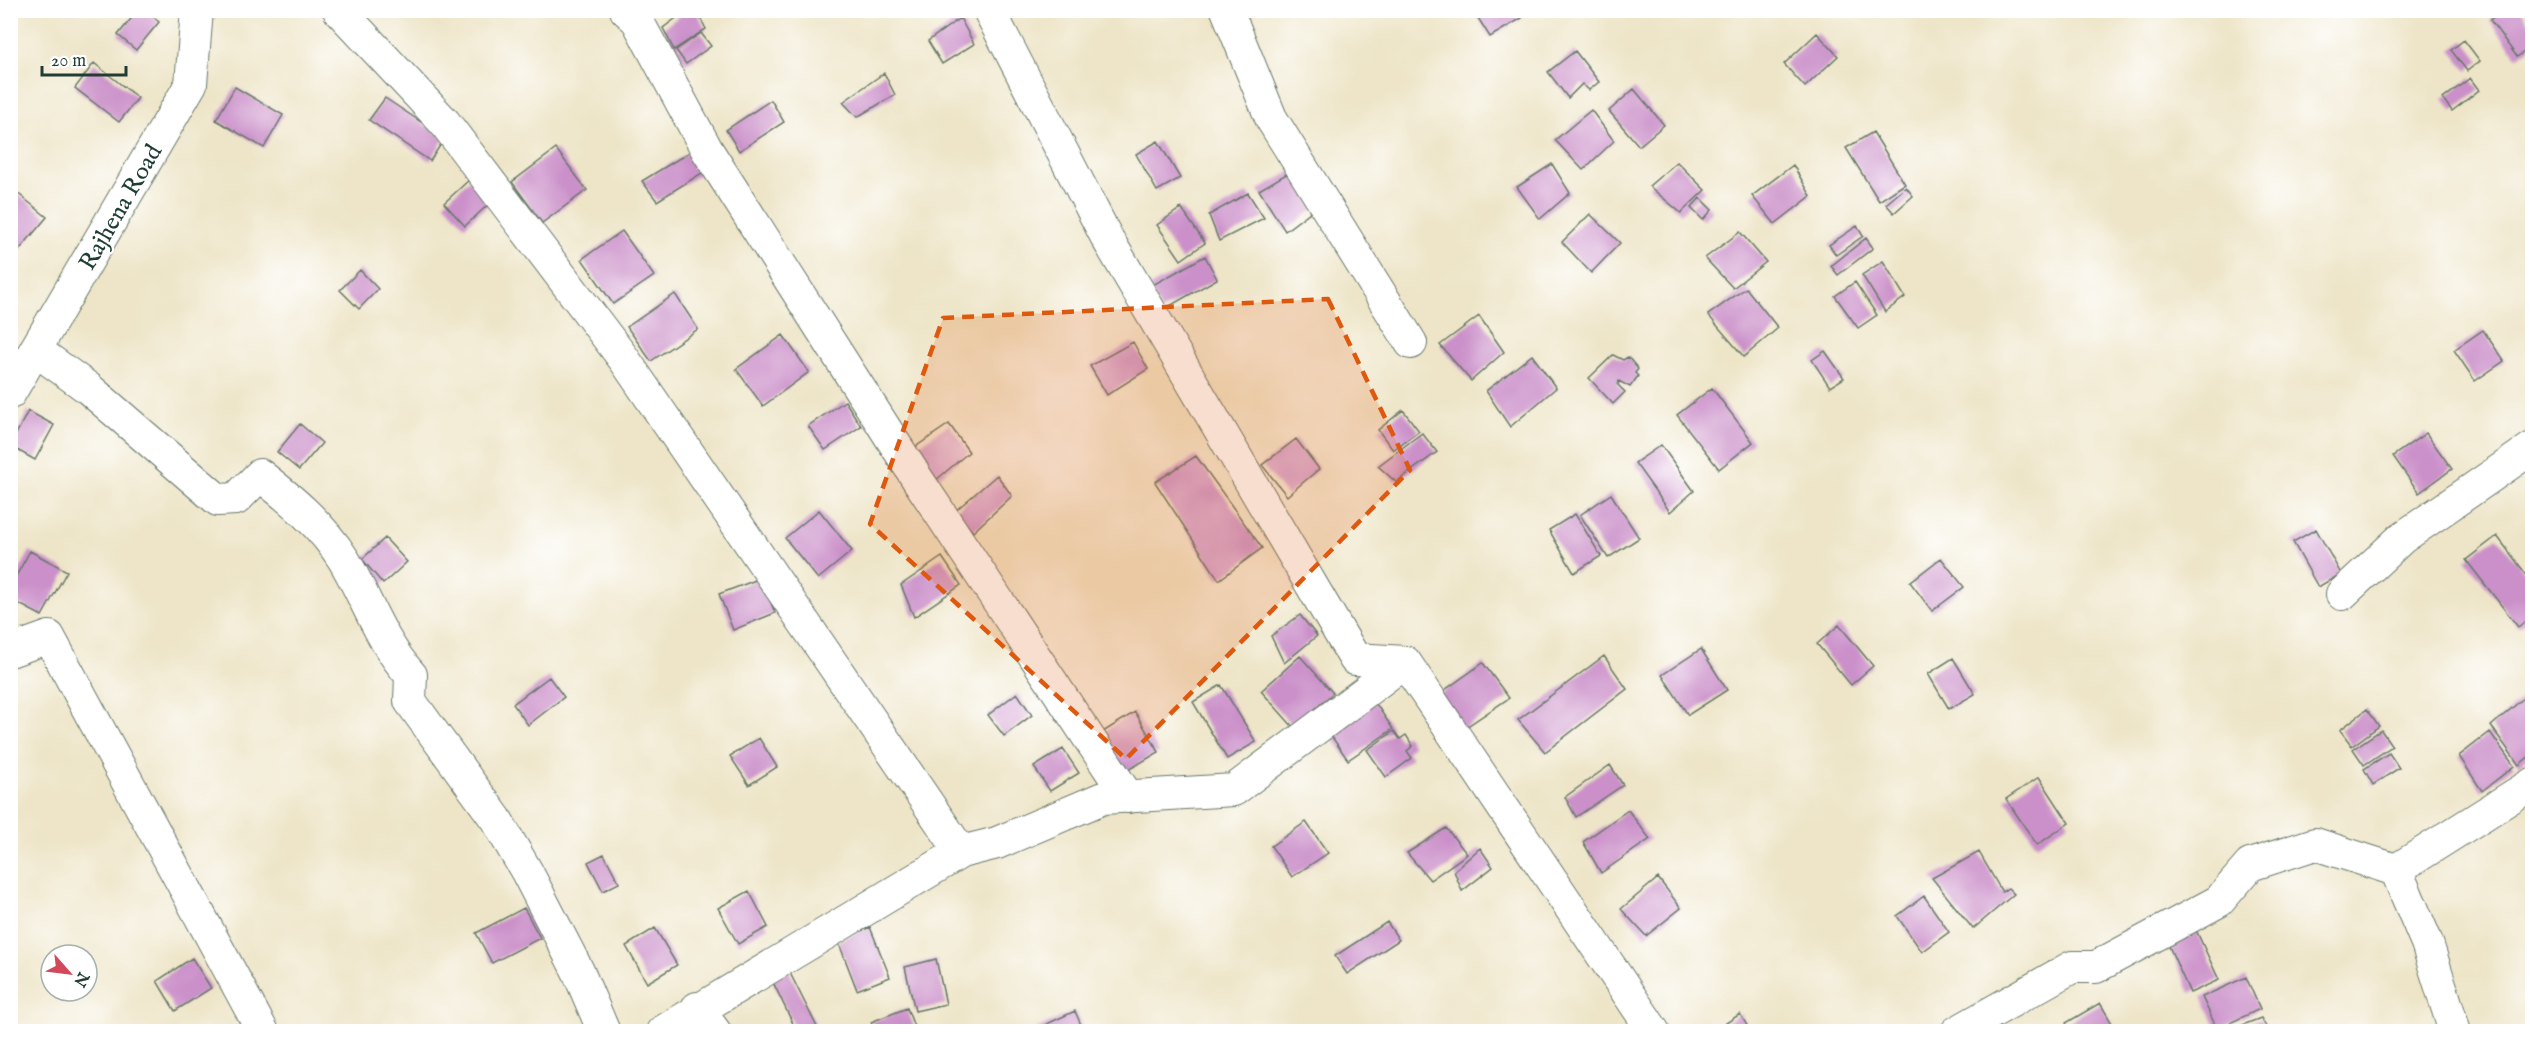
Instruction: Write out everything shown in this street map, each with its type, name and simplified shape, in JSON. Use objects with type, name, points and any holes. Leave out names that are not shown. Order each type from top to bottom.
[{"type":"street","name":"Rajhena Road","points":[[10,393],[38,351],[191,84],[197,10]]},
{"type":"street","points":[[339,10],[445,123],[624,359],[961,852]]},
{"type":"street","points":[[626,10],[637,20],[707,150],[918,480],[1128,797]]},
{"type":"street","points":[[989,10],[1107,238],[1355,659],[1405,662]]},
{"type":"street","points":[[1227,10],[1270,118],[1411,343]]},
{"type":"street","points":[[38,351],[88,388],[218,500],[236,499],[260,476],[307,512],[343,559],[394,656],[411,675],[410,701],[496,819],[527,872],[578,971],[604,1032]]},
{"type":"street","points":[[2342,594],[2402,538],[2532,448]]},
{"type":"street","points":[[10,651],[49,637],[263,1032]]},
{"type":"street","points":[[662,1032],[706,1020],[961,852],[997,843],[1103,798],[1234,789],[1405,662]]},
{"type":"street","points":[[1405,662],[1654,1032]]},
{"type":"street","points":[[2396,870],[2532,784]]},
{"type":"street","points":[[1957,1032],[2072,967],[2096,967],[2219,901],[2250,865],[2315,844],[2396,870],[2427,944],[2455,1032]]},
{"type":"highlighted area","points":[[1328,299],[1410,470],[1126,759],[870,524],[943,318]]},
{"type":"building","points":[[138,10],[146,10],[159,22],[136,50],[118,35]]},
{"type":"building","points":[[687,10],[696,10],[706,29],[674,50],[663,28]]},
{"type":"building","points":[[1473,10],[1517,10],[1522,18],[1490,37]]},
{"type":"building","points":[[2502,10],[2521,10],[2532,26],[2532,46],[2517,57],[2490,20]]},
{"type":"building","points":[[960,18],[974,44],[942,64],[928,41]]},
{"type":"building","points":[[701,33],[711,46],[686,64],[676,50]]},
{"type":"building","points":[[1817,33],[1838,56],[1805,87],[1784,64]]},
{"type":"building","points":[[2464,40],[2480,61],[2467,71],[2451,50]]},
{"type":"building","points":[[1575,51],[1599,82],[1589,90],[1582,84],[1568,98],[1548,72]]},
{"type":"building","points":[[94,63],[138,98],[119,122],[75,88]]},
{"type":"building","points":[[884,73],[895,95],[857,117],[843,102]]},
{"type":"building","points":[[2470,78],[2479,90],[2452,111],[2443,99]]},
{"type":"building","points":[[235,87],[283,115],[264,148],[216,120]]},
{"type":"building","points":[[1634,89],[1664,125],[1639,146],[1609,111]]},
{"type":"building","points":[[385,98],[445,138],[430,161],[369,120]]},
{"type":"building","points":[[771,100],[784,122],[739,151],[726,130]]},
{"type":"building","points":[[1591,110],[1614,141],[1583,170],[1555,140]]},
{"type":"building","points":[[1873,132],[1905,184],[1879,201],[1846,148]]},
{"type":"building","points":[[1158,141],[1180,178],[1157,191],[1136,154]]},
{"type":"building","points":[[556,149],[587,190],[542,223],[512,182]]},
{"type":"building","points":[[691,151],[702,173],[657,201],[642,181]]},
{"type":"building","points":[[1677,162],[1705,190],[1681,213],[1649,186]]},
{"type":"building","points":[[1552,164],[1570,193],[1540,219],[1517,187]]},
{"type":"building","points":[[1793,165],[1811,196],[1775,224],[1752,196]]},
{"type":"building","points":[[1295,169],[1318,206],[1285,231],[1259,190]]},
{"type":"building","points":[[470,179],[491,202],[465,226],[444,203]]},
{"type":"building","points":[[10,187],[47,217],[10,261]]},
{"type":"building","points":[[1906,187],[1913,196],[1894,213],[1886,204]]},
{"type":"building","points":[[1248,193],[1264,218],[1219,241],[1209,215]]},
{"type":"building","points":[[1700,198],[1712,210],[1703,220],[1691,208]]},
{"type":"building","points":[[1181,208],[1205,243],[1181,260],[1157,225]]},
{"type":"building","points":[[1590,214],[1620,243],[1591,273],[1562,242]]},
{"type":"building","points":[[1857,226],[1863,236],[1836,255],[1829,245]]},
{"type":"building","points":[[622,231],[654,276],[613,304],[582,259]]},
{"type":"building","points":[[1740,232],[1766,262],[1733,288],[1705,258]]},
{"type":"building","points":[[1866,238],[1873,248],[1838,275],[1831,266]]},
{"type":"building","points":[[1205,256],[1217,279],[1161,311],[1149,287]]},
{"type":"building","points":[[1883,261],[1905,297],[1885,312],[1862,275]]},
{"type":"building","points":[[360,270],[378,289],[359,309],[340,290]]},
{"type":"building","points":[[1855,282],[1877,315],[1858,328],[1835,296]]},
{"type":"building","points":[[1746,288],[1778,328],[1744,357],[1708,315]]},
{"type":"building","points":[[675,294],[698,329],[651,361],[627,327]]},
{"type":"building","points":[[1479,316],[1504,352],[1471,381],[1440,345]]},
{"type":"building","points":[[2483,330],[2504,361],[2475,381],[2454,350]]},
{"type":"building","points":[[783,335],[809,372],[763,406],[736,369]]},
{"type":"building","points":[[1133,342],[1148,369],[1107,395],[1090,366]]},
{"type":"building","points":[[1825,351],[1844,378],[1830,387],[1812,360]]},
{"type":"building","points":[[1532,355],[1556,388],[1510,427],[1486,391]]},
{"type":"building","points":[[1613,355],[1623,360],[1628,357],[1638,369],[1635,373],[1638,376],[1630,387],[1619,381],[1618,385],[1625,392],[1613,404],[1589,378]]},
{"type":"building","points":[[1712,388],[1753,442],[1719,469],[1677,415]]},
{"type":"building","points":[[845,401],[861,426],[825,450],[808,426]]},
{"type":"building","points":[[1403,410],[1419,431],[1393,450],[1378,430]]},
{"type":"building","points":[[28,411],[54,425],[35,460],[10,446]]},
{"type":"building","points":[[300,424],[322,443],[299,470],[277,452]]},
{"type":"building","points":[[949,424],[969,452],[935,481],[911,450]]},
{"type":"building","points":[[1422,433],[1437,452],[1396,482],[1378,466]]},
{"type":"building","points":[[2426,433],[2452,469],[2419,493],[2393,456]]},
{"type":"building","points":[[1296,439],[1319,469],[1287,496],[1262,465]]},
{"type":"building","points":[[1661,445],[1694,491],[1670,512],[1635,463]]},
{"type":"building","points":[[1196,456],[1262,548],[1219,580],[1155,482]]},
{"type":"building","points":[[997,475],[1012,496],[973,532],[955,511]]},
{"type":"building","points":[[1611,494],[1639,538],[1608,558],[1580,515]]},
{"type":"building","points":[[819,510],[852,551],[818,579],[785,538]]},
{"type":"building","points":[[1575,514],[1601,556],[1574,573],[1549,530]]},
{"type":"building","points":[[2316,529],[2341,574],[2318,587],[2293,542]]},
{"type":"building","points":[[2497,536],[2532,582],[2532,616],[2518,627],[2466,560]]},
{"type":"building","points":[[385,538],[407,562],[383,584],[362,559]]},
{"type":"building","points":[[30,551],[67,571],[42,616],[10,599],[10,587]]},
{"type":"building","points":[[942,557],[961,585],[914,617],[901,585]]},
{"type":"building","points":[[1941,558],[1964,587],[1932,611],[1910,582]]},
{"type":"building","points":[[761,578],[775,613],[733,630],[719,594]]},
{"type":"building","points":[[1300,615],[1317,636],[1284,663],[1271,636]]},
{"type":"building","points":[[1839,625],[1873,666],[1851,685],[1817,644]]},
{"type":"building","points":[[1701,649],[1727,690],[1688,715],[1662,675]]},
{"type":"building","points":[[1300,656],[1333,693],[1294,728],[1261,691]]},
{"type":"building","points":[[1604,656],[1627,689],[1545,752],[1518,720]]},
{"type":"building","points":[[1953,658],[1975,694],[1949,709],[1928,674]]},
{"type":"building","points":[[1483,663],[1509,698],[1463,729],[1435,697]]},
{"type":"building","points":[[549,677],[564,697],[528,725],[513,704]]},
{"type":"building","points":[[1221,685],[1256,742],[1227,759],[1193,702]]},
{"type":"building","points":[[1017,693],[1032,715],[1004,736],[988,715]]},
{"type":"building","points":[[2526,696],[2532,704],[2532,754],[2519,765],[2491,726]]},
{"type":"building","points":[[1374,701],[1393,729],[1348,760],[1329,733]]},
{"type":"building","points":[[2367,709],[2379,726],[2352,746],[2340,730]]},
{"type":"building","points":[[1135,712],[1159,752],[1121,774],[1098,735]]},
{"type":"building","points":[[2381,730],[2392,746],[2364,765],[2353,749]]},
{"type":"building","points":[[1394,731],[1400,739],[1406,735],[1413,746],[1407,751],[1412,758],[1386,777],[1367,750]]},
{"type":"building","points":[[2490,732],[2514,766],[2482,791],[2459,756]]},
{"type":"building","points":[[759,738],[777,767],[749,785],[730,756]]},
{"type":"building","points":[[1063,749],[1079,773],[1050,791],[1034,767]]},
{"type":"building","points":[[2389,753],[2399,768],[2373,785],[2364,769]]},
{"type":"building","points":[[1610,765],[1623,785],[1576,817],[1565,797]]},
{"type":"building","points":[[2039,777],[2069,823],[2037,845],[2006,799]]},
{"type":"building","points":[[1628,810],[1650,839],[1601,873],[1583,842]]},
{"type":"building","points":[[1306,822],[1328,853],[1292,877],[1271,846]]},
{"type":"building","points":[[1446,828],[1467,854],[1430,880],[1407,853]]},
{"type":"building","points":[[1480,848],[1493,867],[1462,891],[1454,871]]},
{"type":"building","points":[[1979,852],[2002,892],[2008,888],[2014,894],[1973,929],[1932,878]]},
{"type":"building","points":[[604,854],[619,883],[603,891],[588,862]]},
{"type":"building","points":[[1658,878],[1681,908],[1646,936],[1621,909]]},
{"type":"building","points":[[749,891],[768,927],[738,944],[718,908]]},
{"type":"building","points":[[1924,896],[1949,932],[1922,952],[1897,916]]},
{"type":"building","points":[[524,908],[540,938],[492,963],[476,933]]},
{"type":"building","points":[[1387,922],[1399,940],[1347,974],[1335,956]]},
{"type":"building","points":[[870,927],[890,977],[857,990],[838,941]]},
{"type":"building","points":[[655,928],[677,965],[647,983],[626,946]]},
{"type":"building","points":[[2196,930],[2219,980],[2190,993],[2168,944]]},
{"type":"building","points":[[192,958],[211,988],[175,1011],[157,981]]},
{"type":"building","points":[[936,959],[946,1004],[915,1011],[905,967]]},
{"type":"building","points":[[788,969],[817,1027],[807,1032],[797,1032],[771,978]]},
{"type":"building","points":[[2246,977],[2260,1009],[2217,1029],[2202,997]]},
{"type":"building","points":[[2100,1003],[2117,1032],[2071,1032],[2066,1023]]},
{"type":"building","points":[[907,1008],[916,1032],[875,1032],[871,1022]]},
{"type":"building","points":[[1075,1011],[1084,1032],[1037,1032],[1036,1029]]},
{"type":"building","points":[[1740,1014],[1751,1032],[1712,1032]]},
{"type":"building","points":[[2261,1018],[2269,1032],[2227,1032],[2227,1031]]}]
